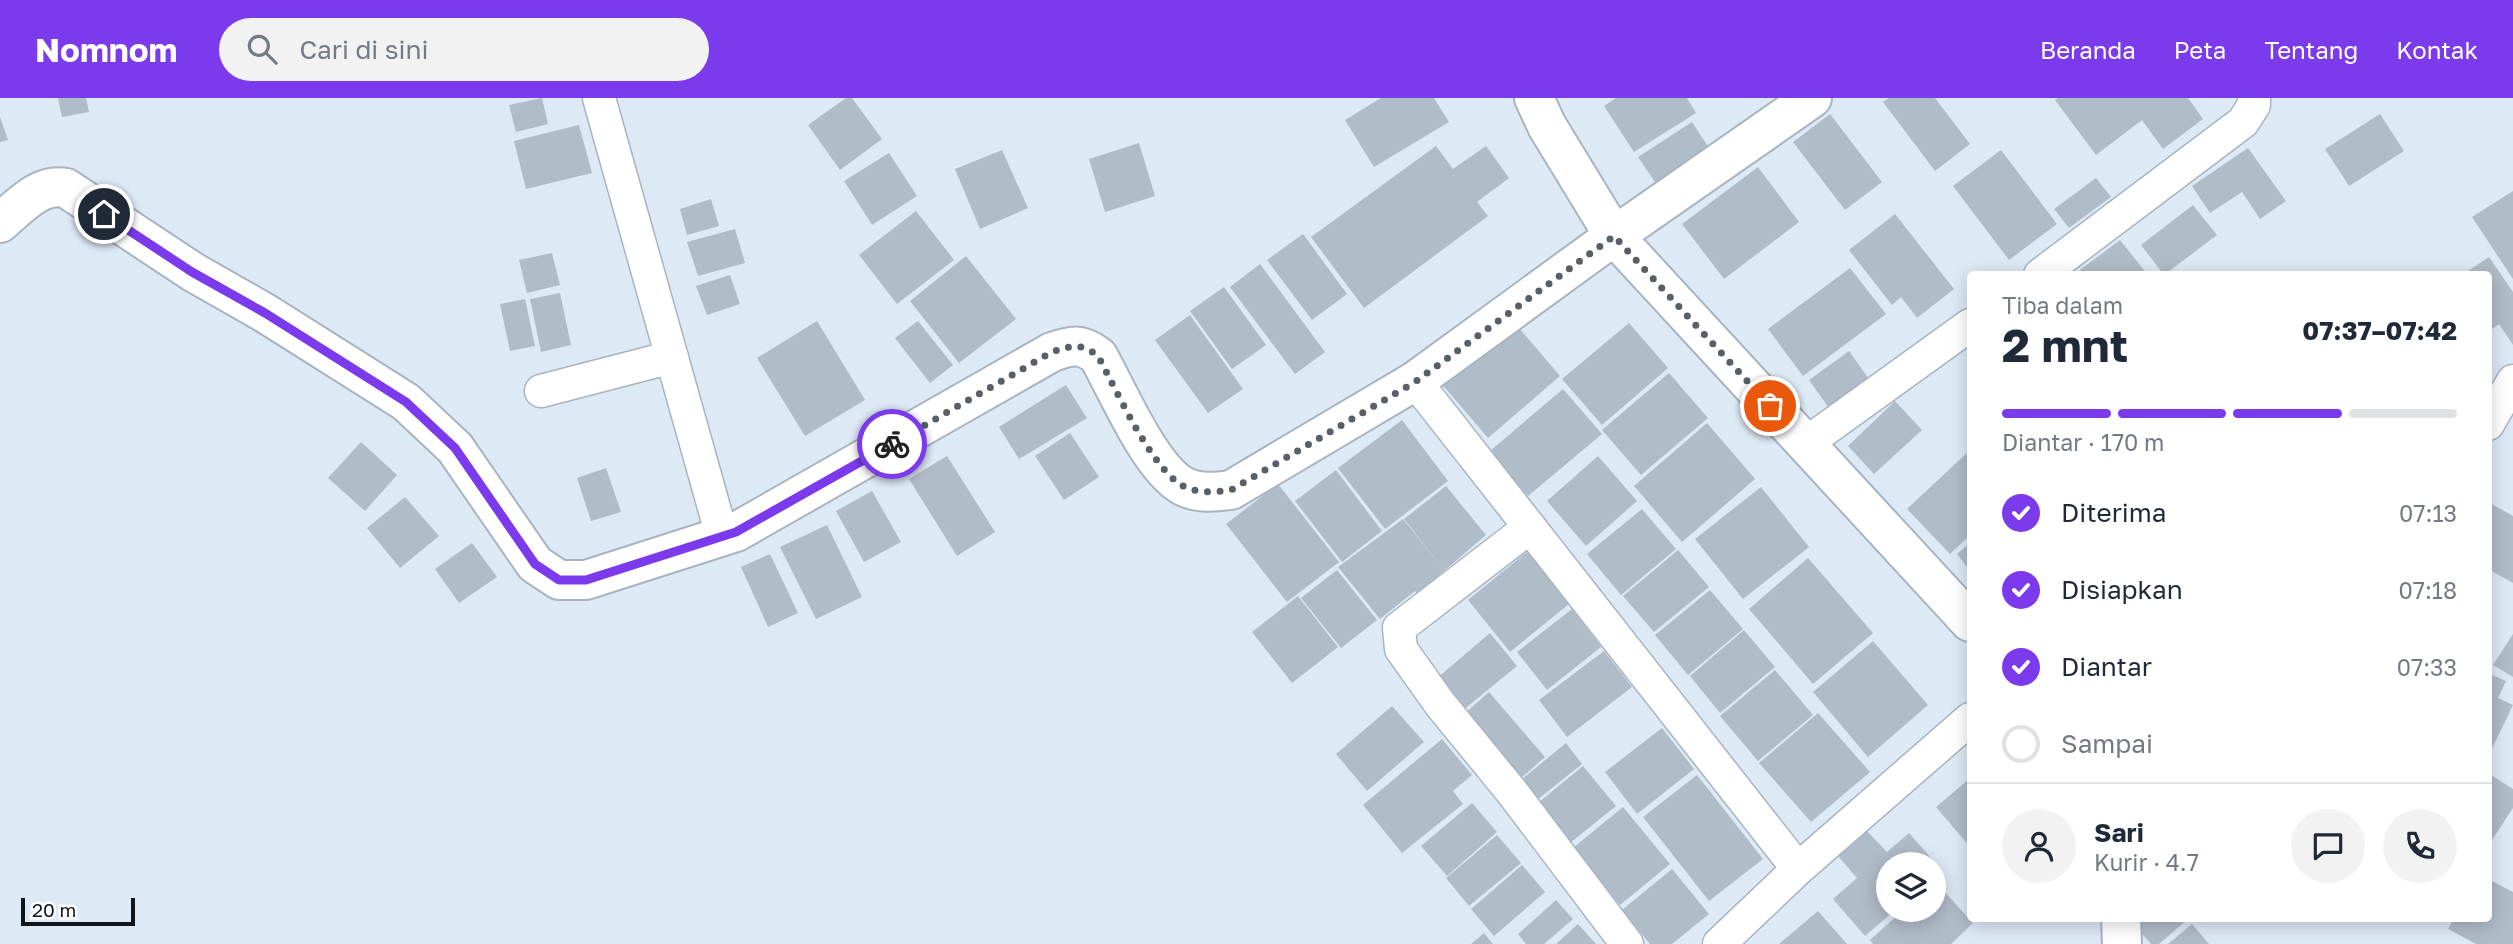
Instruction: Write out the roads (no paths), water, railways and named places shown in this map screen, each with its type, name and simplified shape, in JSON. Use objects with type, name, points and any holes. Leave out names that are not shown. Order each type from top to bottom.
[{"type":"street","points":[[599,98],[722,536]]},
{"type":"street","points":[[1534,98],[1546,126],[1614,236],[1967,619]]},
{"type":"street","points":[[0,223],[42,189],[53,186],[66,188],[192,272],[265,313],[406,402],[455,448],[535,564],[559,580],[586,580],[736,532],[1052,352],[1073,344],[1085,346],[1098,356],[1162,471],[1185,488],[1209,493],[1231,490],[1415,382],[1614,236],[1812,98]]},
{"type":"street","points":[[2045,271],[2243,122],[2253,106],[2253,98]]},
{"type":"street","points":[[1805,444],[1967,327]]},
{"type":"street","points":[[541,391],[672,357]]},
{"type":"street","points":[[1415,382],[1798,869]]},
{"type":"street","points":[[2492,417],[2513,382]]},
{"type":"street","points":[[1530,527],[1399,628],[1402,649],[1440,704],[1512,792],[1627,944]]},
{"type":"street","points":[[1722,943],[1798,869],[1967,722]]},
{"type":"street","points":[[2121,922],[2122,944]]}]
